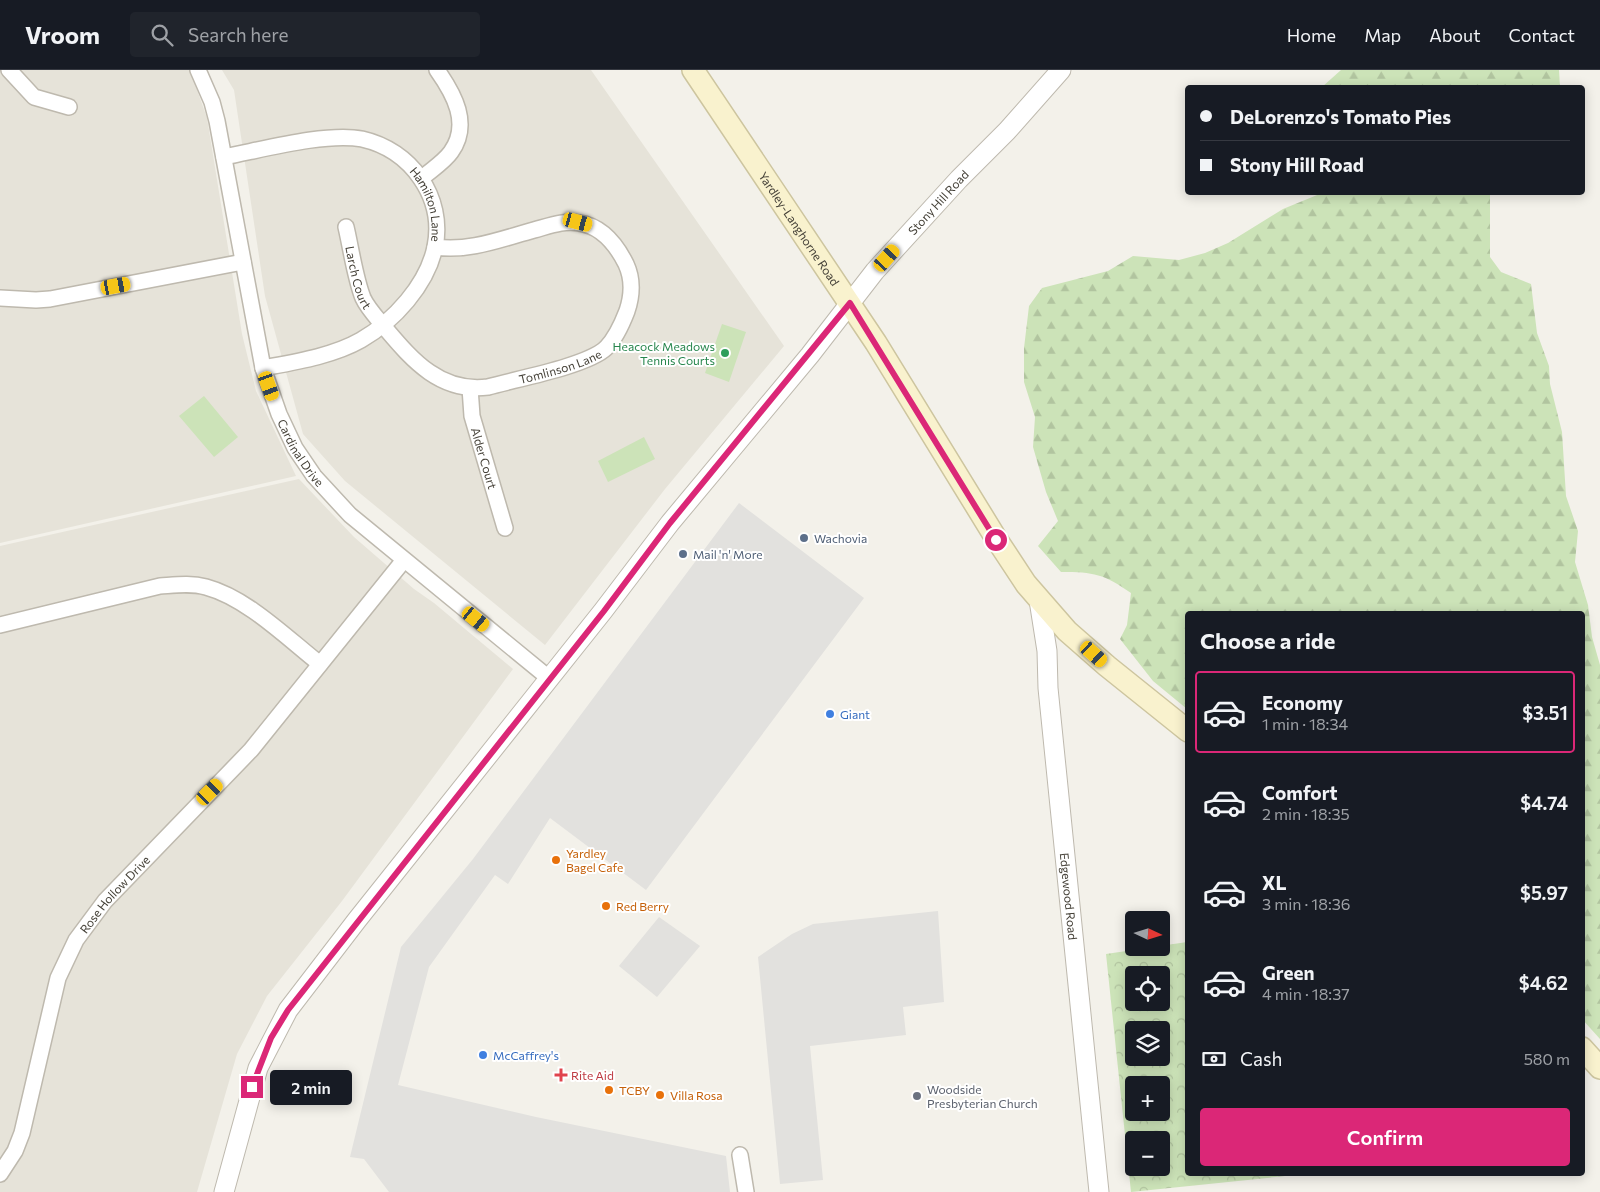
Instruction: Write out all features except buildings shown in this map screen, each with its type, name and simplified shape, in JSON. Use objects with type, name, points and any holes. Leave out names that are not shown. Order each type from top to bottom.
[{"type":"main road","name":"Yardley-Langhorne Road","points":[[693,70],[850,303],[996,540],[1039,600],[1067,630],[1107,666],[1185,729]]},
{"type":"main road","points":[[1585,1051],[1600,1068]]},
{"type":"street","points":[[9,70],[34,97],[69,107]]},
{"type":"street","name":"Cardinal Drive","points":[[198,70],[212,102],[224,157],[263,368],[279,414],[308,468],[350,515],[550,679]]},
{"type":"street","points":[[422,178],[451,151],[456,143],[460,117],[454,97],[437,70]]},
{"type":"street","name":"Stony Hill Road","points":[[224,1192],[258,1068],[288,1010],[550,679],[670,523],[875,271],[958,178],[1007,131],[1061,70]]},
{"type":"street","name":"Hamilton Lane","points":[[224,157],[308,142],[355,138],[389,150],[413,167],[422,178],[434,208],[435,246],[416,288],[405,303],[383,324],[361,340],[343,348],[294,362],[263,368]]},
{"type":"street","name":"Tomlinson Lane","points":[[383,324],[410,357],[428,372],[455,385],[470,388],[488,388],[595,356],[606,347],[621,324],[631,292],[631,280],[627,266],[612,242],[601,231],[578,222],[557,223],[468,248],[453,250],[435,246]]},
{"type":"street","name":"Larch Court","points":[[346,227],[364,298],[383,324]]},
{"type":"street","points":[[0,298],[50,299],[243,262]]},
{"type":"street","name":"Alder Court","points":[[470,388],[472,416],[505,528]]},
{"type":"street","name":"Rose Hollow Drive","points":[[0,1174],[15,1151],[22,1133],[48,1014],[58,978],[76,940],[106,901],[251,750],[404,560]]},
{"type":"street","points":[[0,625],[160,586],[188,584],[224,594],[247,607],[320,664]]},
{"type":"street","name":"Edgewood Road","points":[[1039,600],[1047,651],[1048,695],[1099,1192]]},
{"type":"street","points":[[740,1155],[746,1192]]},
{"type":"shaded area","points":[[0,70],[190,70],[207,118],[242,334],[256,391],[296,476],[0,543]]},
{"type":"shaded area","points":[[222,70],[591,70],[784,346],[665,489],[545,645],[345,481],[303,434],[265,296],[234,90]]},
{"type":"shaded area","points":[[299,479],[354,537],[414,589],[434,603],[513,669],[342,901],[267,996],[237,1054],[197,1192],[0,1192],[0,546]]},
{"type":"shaded area","points":[[739,503],[864,598],[646,890],[550,818],[508,884],[495,875],[429,967],[398,1085],[536,1117],[726,1156],[730,1192],[389,1192],[364,1159],[350,1157],[401,947],[473,859]]},
{"type":"shaded area","points":[[938,911],[944,1002],[903,1007],[906,1035],[810,1046],[823,1180],[780,1184],[758,957],[792,934],[813,924]]},
{"type":"shaded area","points":[[659,917],[700,946],[657,997],[619,966]]},
{"type":"green space","points":[[1341,70],[1559,70],[1560,85],[1324,85]]},
{"type":"green space","points":[[1317,195],[1490,195],[1490,257],[1501,272],[1531,284],[1537,333],[1549,366],[1550,384],[1562,432],[1566,496],[1578,531],[1575,562],[1588,605],[1592,637],[1600,665],[1600,1039],[1585,1022],[1585,611],[1185,611],[1185,707],[1153,681],[1120,639],[1127,625],[1131,593],[1098,575],[1061,572],[1038,546],[1058,521],[1046,492],[1033,447],[1035,417],[1024,382],[1024,348],[1029,306],[1042,288],[1108,271],[1133,256],[1179,260],[1205,253],[1228,243],[1283,209]]},
{"type":"green space","name":"Heacock Meadows Tennis Courts","points":[[722,324],[746,332],[729,382],[705,373]]},
{"type":"green space","points":[[204,396],[238,437],[214,457],[179,416]]},
{"type":"green space","points":[[644,437],[655,459],[608,482],[598,461]]},
{"type":"green space","points":[[1185,942],[1185,1176],[1285,1176],[1131,1192],[1129,1176],[1170,1176],[1170,1131],[1125,1131],[1125,1135],[1106,954],[1125,951],[1125,956],[1170,956],[1170,945]]},
{"type":"place","name":"Heacock Meadows Tennis Courts","points":[[725,353]]},
{"type":"place","name":"Wachovia","points":[[804,538]]},
{"type":"place","name":"Mail 'n' More","points":[[683,554]]},
{"type":"place","name":"Giant","points":[[830,714]]},
{"type":"place","name":"Yardley Bagel Cafe","points":[[556,860]]},
{"type":"place","name":"Red Berry","points":[[606,906]]},
{"type":"place","name":"McCaffrey's","points":[[483,1055]]},
{"type":"place","name":"Rite Aid","points":[[561,1075]]},
{"type":"place","name":"TCBY","points":[[609,1090]]},
{"type":"place","name":"Villa Rosa","points":[[660,1095]]},
{"type":"place","name":"Woodside Presbyterian Church","points":[[917,1096]]},
{"type":"route","points":[[252,1087],[271,1038],[288,1010],[357,920],[604,611],[670,523],[810,355],[850,303],[883,353],[996,540]]}]
